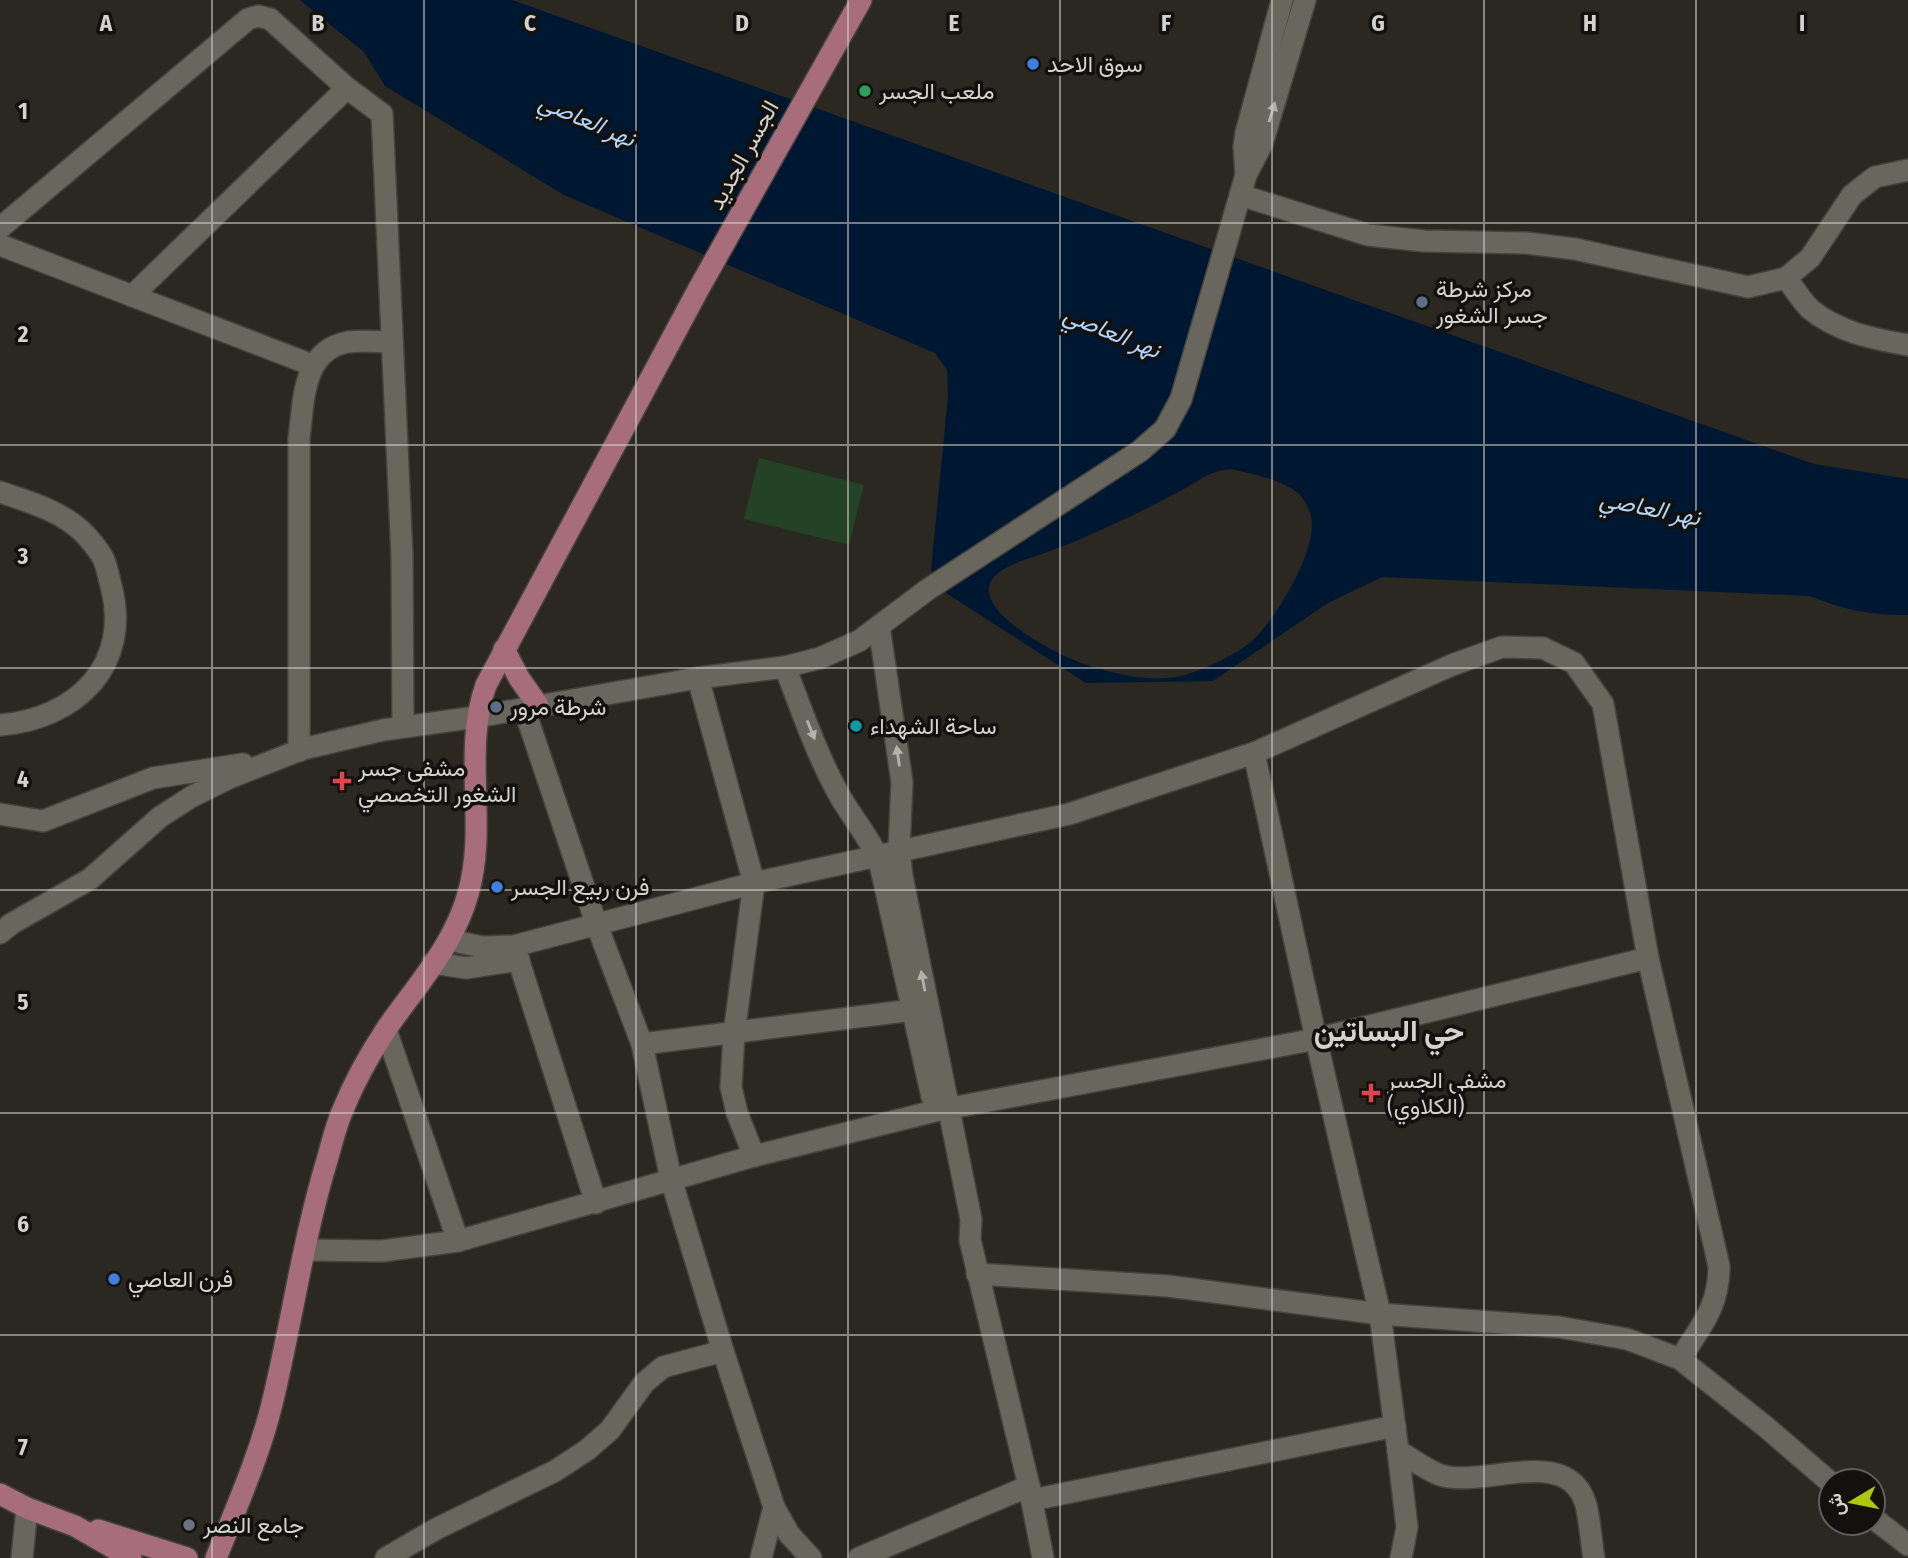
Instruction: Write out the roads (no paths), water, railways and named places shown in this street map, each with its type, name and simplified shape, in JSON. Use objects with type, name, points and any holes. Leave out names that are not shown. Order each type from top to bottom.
[{"type":"main road","name":"الجسر الجديد","points":[[216,1558],[257,1455],[271,1408],[318,1189],[341,1113],[362,1067],[450,940],[468,894],[478,816],[475,746],[477,717],[486,685],[698,290],[861,0]]},
{"type":"main road","points":[[504,649],[531,707]]},
{"type":"main road","points":[[0,1494],[27,1508],[75,1526],[131,1558]]},
{"type":"main road","points":[[75,1526],[98,1530],[162,1554],[187,1558]]},
{"type":"street","points":[[1243,185],[1246,133],[1282,0]]},
{"type":"street","points":[[0,933],[11,923],[102,871],[175,806],[209,787],[289,755],[343,739],[403,727],[477,717],[698,678],[785,667],[820,658],[859,641],[928,590],[1140,451],[1165,429],[1181,399],[1243,185],[1262,144],[1305,0]]},
{"type":"street","points":[[0,228],[248,19],[258,16],[270,19],[347,88],[382,114],[402,556],[403,727]]},
{"type":"street","points":[[132,296],[347,88]]},
{"type":"street","points":[[1243,185],[1368,235],[1424,241],[1526,243],[1575,249],[1748,287],[1786,278],[1810,258],[1852,195],[1875,177],[1908,170]]},
{"type":"street","points":[[0,245],[312,365]]},
{"type":"street","points":[[1786,278],[1809,307],[1833,325],[1867,338],[1908,345]]},
{"type":"street","points":[[289,755],[299,438],[305,393],[312,365],[327,349],[348,342],[392,342]]},
{"type":"street","points":[[0,492],[45,507],[78,527],[104,560],[115,603],[114,639],[103,670],[86,691],[65,707],[38,718],[0,725]]},
{"type":"street","points":[[879,626],[902,782],[899,850],[942,1110]]},
{"type":"street","points":[[433,963],[466,968],[517,953],[596,923],[754,883],[1069,814],[1254,753],[1452,665],[1502,647],[1543,649],[1574,663],[1603,704],[1648,958],[1719,1266],[1719,1287],[1712,1309],[1680,1359]]},
{"type":"street","points":[[785,667],[831,779],[877,855],[913,1010],[971,1219],[970,1240],[977,1274],[1043,1558]]},
{"type":"street","points":[[698,678],[754,883],[734,1034],[731,1087],[737,1112],[754,1156]]},
{"type":"street","points":[[531,707],[596,923],[642,1044],[671,1180],[774,1507],[789,1534],[811,1558]]},
{"type":"street","points":[[1254,753],[1316,1039],[1380,1314],[1407,1527],[1401,1558]]},
{"type":"street","points":[[0,814],[43,821],[153,778],[289,755]]},
{"type":"street","points":[[450,940],[517,953]]},
{"type":"street","points":[[517,953],[596,1203]]},
{"type":"street","points":[[305,1250],[382,1251],[458,1241],[754,1156],[942,1110],[1316,1039],[1648,958]]},
{"type":"street","points":[[642,1044],[913,1010]]},
{"type":"street","points":[[386,1030],[458,1241]]},
{"type":"street","points":[[977,1274],[1168,1286],[1380,1314],[1559,1327],[1627,1339],[1680,1359],[1817,1471]]},
{"type":"street","points":[[386,1558],[436,1528],[555,1471],[587,1450],[610,1430],[644,1383],[663,1367],[723,1351]]},
{"type":"street","points":[[859,1558],[1030,1493],[1395,1426]]},
{"type":"street","points":[[1398,1451],[1439,1475],[1461,1478],[1557,1472],[1574,1482],[1586,1504],[1594,1558]]},
{"type":"street","points":[[761,1558],[774,1507]]},
{"type":"street","points":[[22,1558],[27,1508]]},
{"type":"street","points":[[1887,1529],[1908,1545]]},
{"type":"water","name":"نهر العاصي","points":[[300,0],[512,0],[1814,464],[1908,479],[1908,615],[1857,611],[1809,596],[1382,577],[1328,603],[1213,681],[1086,683],[946,593],[931,570],[948,396],[947,370],[935,353],[564,195],[385,86],[364,52]],"holes":[[[1232,469],[1286,485],[1300,495],[1311,516],[1312,524],[1306,553],[1292,586],[1272,618],[1253,640],[1239,651],[1188,674],[1163,678],[1136,677],[1084,664],[1056,652],[1018,629],[1002,615],[992,601],[989,587],[997,574],[1009,566],[1126,519],[1210,474]]]},
{"type":"place","name":"سوق الاحد","points":[[1033,64]]},
{"type":"place","name":"ملعب الجسر","points":[[865,91]]},
{"type":"place","name":"مركز شرطة جسر الشغور","points":[[1422,302]]},
{"type":"place","name":"شرطة مرور","points":[[496,707]]},
{"type":"place","name":"ساحة الشهداء","points":[[856,726]]},
{"type":"place","name":"مشفى جسر الشغور التخصصي","points":[[342,781]]},
{"type":"place","name":"فرن ربيع الجسر","points":[[497,887]]},
{"type":"place","name":"مشفى الجسر (الكلاوي)","points":[[1371,1093]]},
{"type":"place","name":"فرن العاصي","points":[[114,1279]]},
{"type":"place","name":"جامع النصر","points":[[189,1525]]},
{"type":"district","name":"حي البساتين","points":[[1389,1031]]}]
